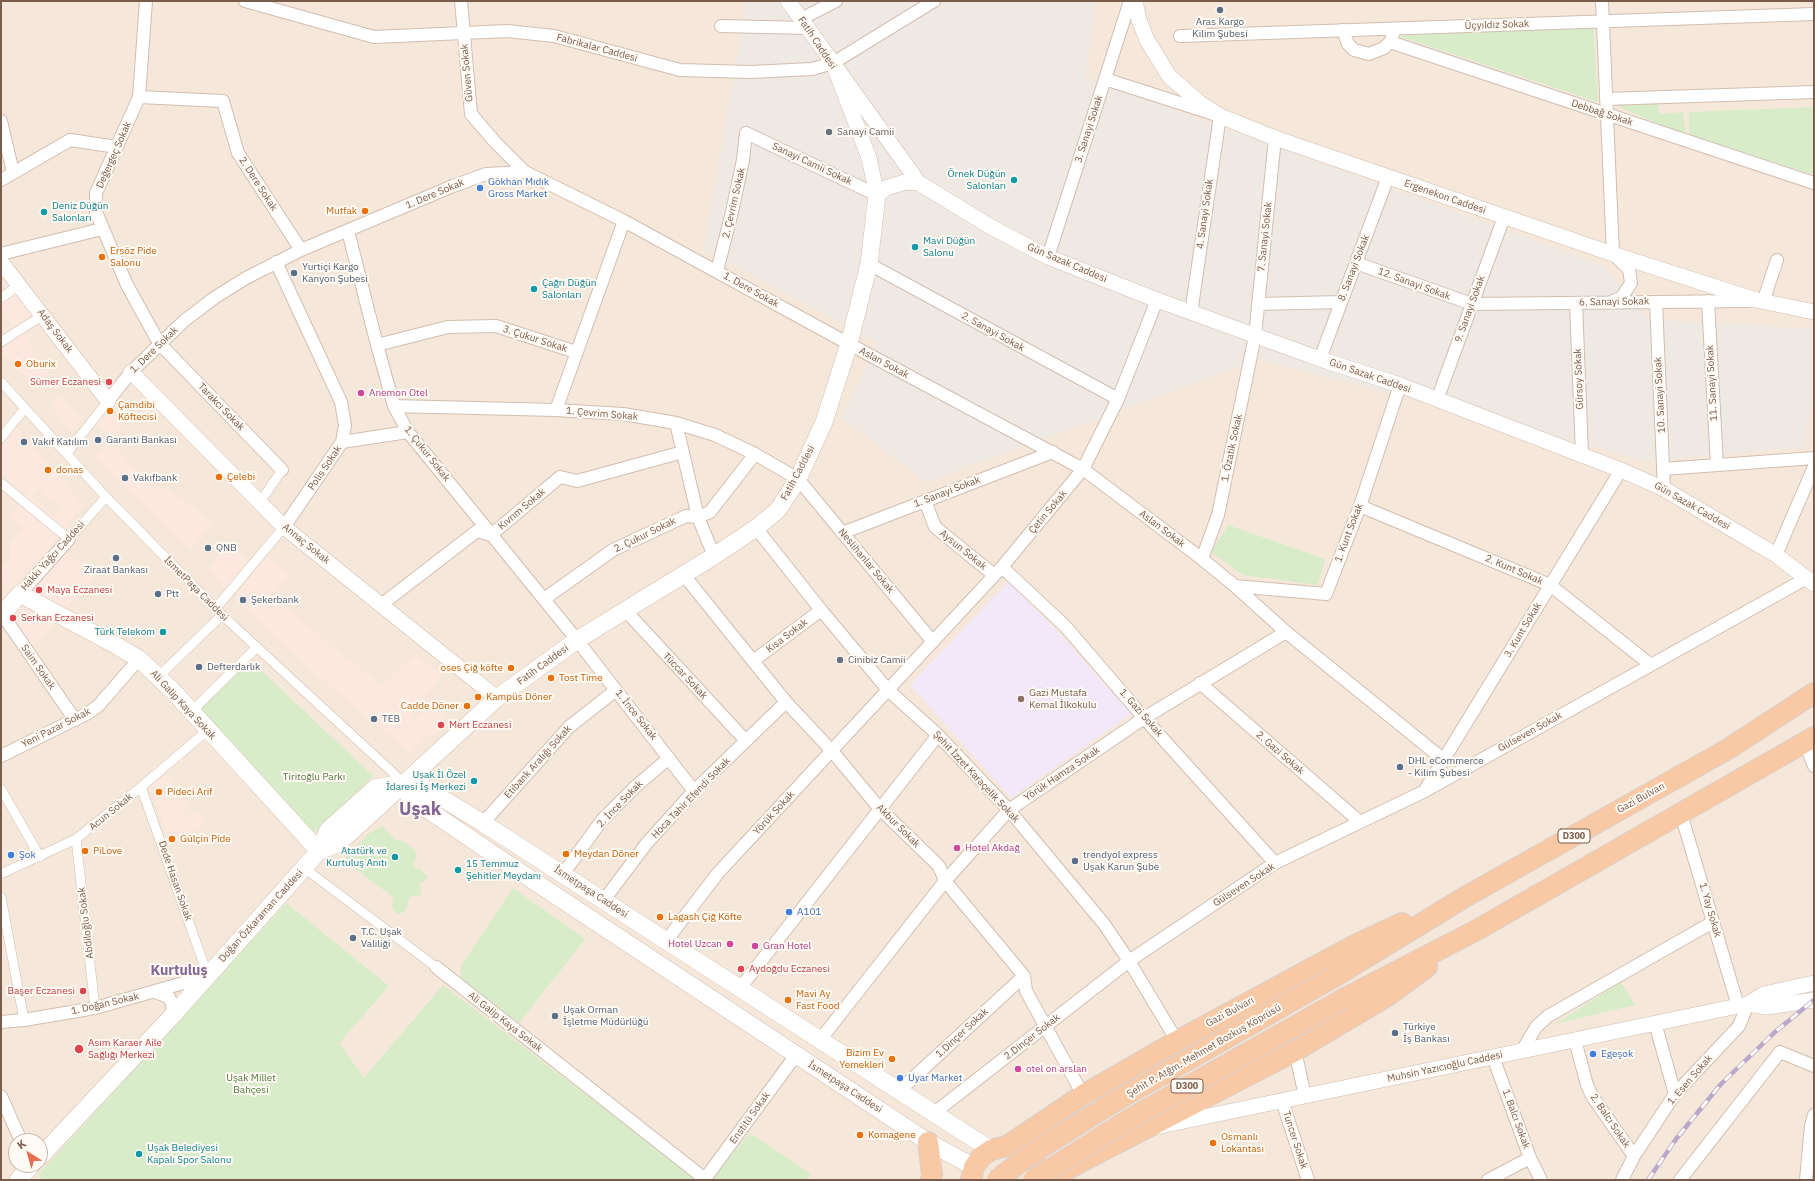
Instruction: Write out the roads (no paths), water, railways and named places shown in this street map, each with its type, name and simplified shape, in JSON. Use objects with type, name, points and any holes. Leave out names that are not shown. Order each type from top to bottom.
[{"type":"highway","name":"Gazi Bulvarı","points":[[1334,978],[1464,897],[1728,749],[1814,693]]},
{"type":"highway","name":"D300","points":[[1033,1180],[1128,1120],[1345,998],[1476,931],[1810,740]]},
{"type":"highway","name":"Gazi Bulvarı","points":[[970,1175],[981,1157],[999,1148],[1064,1107],[1177,1041],[1362,942],[1396,925],[1464,897]]},
{"type":"highway","points":[[1045,1180],[1295,1051],[1386,997],[1476,931]]},
{"type":"highway","name":"Şehit P. Atğm. Mehmet Bozkuş Köprüsü","points":[[997,1180],[1028,1156],[1114,1102],[1334,978]]},
{"type":"highway","points":[[1064,1107],[1057,1122],[1064,1143],[1077,1155],[1095,1154]]},
{"type":"highway","points":[[928,1142],[932,1175],[930,1180]]},
{"type":"highway","points":[[999,1148],[1021,1149],[1032,1157],[1039,1168],[1042,1180]]},
{"type":"highway","points":[[1076,1180],[1095,1154]]},
{"type":"main road","name":"Fatih Caddesi","points":[[404,783],[497,698],[577,640],[714,556],[756,528],[778,510],[798,479],[824,422],[849,344],[869,264],[877,195]]},
{"type":"main road","name":"Ali Galip Kaya Sokak","points":[[7,605],[112,643],[139,659],[192,711],[319,851]]},
{"type":"main road","name":"İsmetpaşa Caddesi","points":[[970,1175],[928,1142],[409,797],[404,783],[420,784],[604,900],[899,1091],[934,1113],[999,1148]]},
{"type":"main road","name":"Doğan Özkaraman Caddesi","points":[[48,1148],[173,1015],[319,851],[328,830],[375,788],[404,783]]},
{"type":"street","name":"Değergeç Sokak","points":[[146,1],[139,97],[96,193],[96,212],[127,285],[159,343]]},
{"type":"street","name":"Fabrikalar Caddesi","points":[[245,1],[374,37],[507,31],[554,36],[680,70],[750,72],[812,69],[833,63],[934,1]]},
{"type":"street","name":"Güven Sokak","points":[[461,1],[471,114],[495,142],[525,172]]},
{"type":"street","name":"Fatih Caddesi","points":[[788,1],[833,63],[869,158],[877,195]]},
{"type":"street","points":[[721,26],[804,23],[836,1]]},
{"type":"street","name":"3. Sanayi Sokak","points":[[1048,257],[1130,1]]},
{"type":"street","name":"Ergenekon Caddesi","points":[[1135,1],[1139,20],[1147,40],[1169,76],[1200,103],[1220,116],[1275,138],[1504,218],[1613,254],[1759,301],[1814,312]]},
{"type":"street","points":[[1602,1],[1613,254],[1629,268],[1631,283],[1622,297],[1611,302]]},
{"type":"street","name":"Üçyıldız Sokak","points":[[1180,36],[1814,14]]},
{"type":"street","points":[[1343,30],[1348,44],[1354,50],[1361,53],[1377,52],[1390,42],[1394,29]]},
{"type":"street","name":"Debbağ Sokak","points":[[1390,42],[1814,183]]},
{"type":"street","points":[[833,63],[919,182]]},
{"type":"street","points":[[1105,79],[1220,116]]},
{"type":"street","points":[[1606,99],[1814,92]]},
{"type":"street","name":"2. Dere Sokak","points":[[139,97],[223,101],[238,154],[301,250]]},
{"type":"street","name":"4. Sanayi Sokak","points":[[1191,313],[1220,116]]},
{"type":"street","points":[[1,121],[14,172]]},
{"type":"street","name":"Sanayi Camii Sokak","points":[[746,133],[877,195]]},
{"type":"street","name":"2. Çevrim Sokak","points":[[717,272],[734,205],[743,160],[746,133]]},
{"type":"street","name":"7. Sanayi Sokak","points":[[1255,336],[1275,138]]},
{"type":"street","points":[[1,180],[70,140],[117,148]]},
{"type":"street","name":"1. Dere Sokak","points":[[67,453],[131,372],[159,343],[214,298],[276,262],[301,250],[453,186],[486,174],[525,172],[624,221],[849,344]]},
{"type":"street","name":"8. Sanayi Sokak","points":[[1320,359],[1388,177]]},
{"type":"street","points":[[877,195],[886,188],[905,182],[919,182]]},
{"type":"street","name":"Gün Sazak Caddesi","points":[[919,182],[990,227],[1048,257],[1191,313],[1320,359],[1400,385],[1582,454],[1664,489],[1776,555],[1811,581]]},
{"type":"street","name":"9. Sanayi Sokak","points":[[1437,400],[1504,218]]},
{"type":"street","points":[[556,410],[624,221]]},
{"type":"street","points":[[1,254],[102,229]]},
{"type":"street","name":"1. Çukur Sokak","points":[[348,231],[394,406],[408,432],[577,640]]},
{"type":"street","points":[[1759,301],[1777,260]]},
{"type":"street","name":"Adaş Sokak","points":[[1,262],[108,401]]},
{"type":"street","name":"Polis Sokak","points":[[158,677],[219,612],[284,527],[342,442],[345,425],[341,402],[276,262]]},
{"type":"street","name":"12. Sanayi Sokak","points":[[1356,263],[1472,304]]},
{"type":"street","name":"2. Sanayi Sokak","points":[[869,264],[1118,399]]},
{"type":"street","points":[[1,298],[19,285]]},
{"type":"street","name":"Çetin Sokak","points":[[888,690],[998,571],[1083,469],[1118,399],[1157,300]]},
{"type":"street","name":"11. Sanayi Sokak","points":[[1708,301],[1717,465]]},
{"type":"street","name":"6. Sanayi Sokak","points":[[1472,304],[1759,301]]},
{"type":"street","points":[[1258,304],[1341,302]]},
{"type":"street","name":"10. Sanayi Sokak","points":[[1656,302],[1664,489]]},
{"type":"street","name":"Gürsoy Sokak","points":[[1576,303],[1582,454]]},
{"type":"street","points":[[1,342],[43,315]]},
{"type":"street","name":"3. Çukur Sokak","points":[[377,345],[448,327],[496,326],[576,352]]},
{"type":"street","name":"1. Özatik Sokak","points":[[1202,559],[1218,515],[1255,336]]},
{"type":"street","name":"Tarakcı Sokak","points":[[159,343],[282,470]]},
{"type":"street","name":"Aslan Sokak","points":[[849,344],[1083,469],[1202,559],[1235,586],[1286,632],[1444,760]]},
{"type":"street","name":"Annaç Sokak","points":[[131,372],[284,527],[497,698]]},
{"type":"street","name":"İsmetPaşa Caddesi","points":[[1,382],[67,453],[106,498],[219,612],[256,648],[404,783]]},
{"type":"street","name":"1. Kunt Sokak","points":[[1235,586],[1326,594],[1360,506],[1400,385]]},
{"type":"street","name":"1. Çevrim Sokak","points":[[394,406],[556,410],[623,414],[676,423],[715,435],[755,454],[798,479]]},
{"type":"street","points":[[1,438],[25,408]]},
{"type":"street","points":[[676,423],[698,517],[714,556]]},
{"type":"street","points":[[342,442],[408,432]]},
{"type":"street","name":"Kıvrım Sokak","points":[[381,605],[476,531],[491,535],[560,477],[577,481],[683,452]]},
{"type":"street","name":"1. Sanayi Sokak","points":[[842,533],[1052,452]]},
{"type":"street","name":"2. Çukur Sokak","points":[[544,599],[613,550],[686,516],[698,517],[710,512],[755,454]]},
{"type":"street","points":[[1663,469],[1814,458]]},
{"type":"street","points":[[1776,555],[1814,467]]},
{"type":"street","points":[[260,502],[282,470]]},
{"type":"street","name":"3. Kunt Sokak","points":[[1425,790],[1621,470]]},
{"type":"street","name":"Neslihanlar Sokak","points":[[798,479],[933,642]]},
{"type":"street","points":[[1,482],[69,539]]},
{"type":"street","name":"Hakkı Yağcı Caddesi","points":[[7,605],[106,498]]},
{"type":"street","name":"Aysun Sokak","points":[[925,501],[935,527],[998,571]]},
{"type":"street","name":"2. Kunt Sokak","points":[[1360,506],[1550,585],[1651,665]]},
{"type":"street","name":"Şehit İzzet Karaçelik Sokak","points":[[756,528],[821,610],[888,690],[938,735],[1009,810],[1104,924],[1129,961],[1177,1041]]},
{"type":"street","name":"1. Gazi Sokak","points":[[998,571],[1065,626],[1144,718],[1276,864]]},
{"type":"street","name":"Akbur Sokak","points":[[683,574],[786,702],[832,751],[880,809],[938,866],[945,881],[1024,976],[1026,991],[1084,1095]]},
{"type":"street","name":"Gülseven Sokak","points":[[1129,961],[1276,864],[1425,790],[1651,665],[1811,581]]},
{"type":"street","name":"Saim Sokak","points":[[7,605],[75,720]]},
{"type":"street","name":"Tüccar Sokak","points":[[625,610],[746,741]]},
{"type":"street","name":"Kısa Sokak","points":[[753,661],[821,610]]},
{"type":"street","name":"Yörük Hamza Sokak","points":[[820,1040],[945,881],[1009,810],[1144,718],[1286,632]]},
{"type":"street","name":"1. İnce Sokak","points":[[577,640],[694,791]]},
{"type":"street","points":[[192,711],[256,648]]},
{"type":"street","name":"Yeni Pazar Sokak","points":[[1,756],[75,720],[98,706],[139,659]]},
{"type":"street","name":"2. Gazi Sokak","points":[[1200,683],[1360,822]]},
{"type":"street","name":"Etibank Aralığı Sokak","points":[[483,823],[569,726],[616,690]]},
{"type":"street","name":"Yörük Sokak","points":[[666,941],[718,873],[888,690]]},
{"type":"street","name":"Hoca Tahir Efendi Sokak","points":[[604,900],[647,843],[694,791],[786,702]]},
{"type":"street","name":"Acun Sokak","points":[[1,874],[76,839],[141,787],[208,730]]},
{"type":"street","points":[[740,988],[938,735]]},
{"type":"street","points":[[1810,740],[1814,766]]},
{"type":"street","name":"2. İnce Sokak","points":[[563,874],[602,820],[635,787],[669,758]]},
{"type":"street","name":"Dede Hasan Sokak","points":[[141,787],[208,976]]},
{"type":"street","points":[[1,789],[40,857]]},
{"type":"street","name":"1. Yay Sokak","points":[[1681,814],[1713,922],[1743,1005]]},
{"type":"street","name":"Abdiloğlu Sokak","points":[[76,839],[95,1008]]},
{"type":"street","name":"Ali Galip Kaya Sokak","points":[[304,868],[436,967],[704,1180]]},
{"type":"street","points":[[1,897],[24,1020]]},
{"type":"street","points":[[1522,1051],[1536,1027],[1548,1016],[1713,922]]},
{"type":"street","name":"2.Dinçer Sokak","points":[[934,1113],[1129,961]]},
{"type":"street","points":[[1807,985],[1814,975]]},
{"type":"street","name":"1. Doğan Sokak","points":[[1,1022],[24,1020],[95,1008],[208,976]]},
{"type":"street","name":"1.Dinçer Sokak","points":[[899,1091],[1024,976]]},
{"type":"street","name":"Muhsin Yazıcıoğlu Caddesi","points":[[1143,1130],[1743,1005],[1764,994],[1807,985]]},
{"type":"street","points":[[155,992],[169,997],[172,1004],[173,1015]]},
{"type":"street","name":"Muhsin Yazıcıoğlu Caddesi","points":[[1743,1005],[1767,1007],[1814,1000]]},
{"type":"street","name":"1. Esen Sokak","points":[[1622,1180],[1634,1156],[1675,1094],[1739,1026],[1743,1005]]},
{"type":"street","points":[[1655,1023],[1675,1094]]},
{"type":"street","name":"2. Balcı Sokak","points":[[1575,1040],[1587,1085],[1592,1096],[1634,1156]]},
{"type":"street","points":[[1295,1051],[1305,1096]]},
{"type":"street","points":[[1680,1180],[1780,1052],[1814,1066]]},
{"type":"street","name":"Enstitü Sokak","points":[[704,1180],[796,1055]]},
{"type":"street","name":"1. Balcı Sokak","points":[[1493,1057],[1530,1158],[1540,1180]]},
{"type":"street","points":[[1,1096],[17,1133]]},
{"type":"street","name":"Tuncer Sokak","points":[[1282,1101],[1308,1180]]},
{"type":"street","points":[[1806,1180],[1811,1125],[1814,1115]]},
{"type":"street","points":[[1488,1180],[1530,1158]]},
{"type":"railway","points":[[1648,1180],[1676,1139],[1721,1084],[1775,1032],[1814,1000]]},
{"type":"place","name":"Aras Kargo Kilim Şubesi","points":[[1220,10]]},
{"type":"place","name":"Sanayi Camii","points":[[829,132]]},
{"type":"place","name":"Örnek Düğün Salonları","points":[[1014,180]]},
{"type":"place","name":"Gökhan Mıdık Gross Market","points":[[480,188]]},
{"type":"place","name":"Mutfak","points":[[365,211]]},
{"type":"place","name":"Deniz Düğün Salonları","points":[[44,212]]},
{"type":"place","name":"Mavi Düğün Salonu","points":[[915,247]]},
{"type":"place","name":"Ersöz Pide Salonu","points":[[102,257]]},
{"type":"place","name":"Yurtiçi Kargo Kanyon Şubesi","points":[[294,273]]},
{"type":"place","name":"Çağrı Düğün Salonları","points":[[534,289]]},
{"type":"place","name":"Oburix","points":[[18,364]]},
{"type":"place","name":"Sümer Eczanesi","points":[[109,382]]},
{"type":"place","name":"Anemon Otel","points":[[361,393]]},
{"type":"place","name":"Çamdibi Köftecisi","points":[[110,411]]},
{"type":"place","name":"Garanti Bankası","points":[[98,440]]},
{"type":"place","name":"Vakıf Katılım","points":[[24,442]]},
{"type":"place","name":"donas","points":[[48,470]]},
{"type":"place","name":"Çelebi","points":[[219,477]]},
{"type":"place","name":"Vakıfbank","points":[[125,478]]},
{"type":"place","name":"QNB","points":[[208,548]]},
{"type":"place","name":"Ziraat Bankası","points":[[116,558]]},
{"type":"place","name":"Maya Eczanesi","points":[[39,590]]},
{"type":"place","name":"Ptt","points":[[158,594]]},
{"type":"place","name":"Şekerbank","points":[[243,600]]},
{"type":"place","name":"Serkan Eczanesi","points":[[13,618]]},
{"type":"place","name":"Türk Telekom","points":[[163,632]]},
{"type":"place","name":"Cinibiz Camii","points":[[840,660]]},
{"type":"place","name":"Defterdarlık","points":[[199,667]]},
{"type":"place","name":"oses Çiğ köfte","points":[[511,668]]},
{"type":"place","name":"Tost Time","points":[[551,678]]},
{"type":"place","name":"Kampüs Döner","points":[[478,697]]},
{"type":"place","name":"Gazi Mustafa Kemal İlkokulu","points":[[1021,699]]},
{"type":"place","name":"Cadde Döner","points":[[467,706]]},
{"type":"place","name":"TEB","points":[[374,719]]},
{"type":"place","name":"Mert Eczanesi","points":[[441,725]]},
{"type":"place","name":"DHL eCommerce - Kilim Şubesi","points":[[1400,767]]},
{"type":"place","name":"Uşak İl Özel İdaresi İş Merkezi","points":[[474,781]]},
{"type":"place","name":"Pideci Arif","points":[[159,792]]},
{"type":"place","name":"Gülçin Pide","points":[[172,839]]},
{"type":"place","name":"Hotel Akdağ","points":[[957,848]]},
{"type":"place","name":"PiLove","points":[[85,851]]},
{"type":"place","name":"Meydan Döner","points":[[566,854]]},
{"type":"place","name":"Şok","points":[[11,855]]},
{"type":"place","name":"Atatürk ve Kurtuluş Anıtı","points":[[395,857]]},
{"type":"place","name":"trendyol express Uşak Karun Şube","points":[[1075,861]]},
{"type":"place","name":"15 Temmuz Şehitler Meydanı","points":[[458,870]]},
{"type":"place","name":"A101","points":[[789,912]]},
{"type":"place","name":"Lagash Çiğ Köfte","points":[[660,917]]},
{"type":"place","name":"T.C. Uşak Valiliği","points":[[353,938]]},
{"type":"place","name":"Hotel Uzcan","points":[[730,944]]},
{"type":"place","name":"Gran Hotel","points":[[755,946]]},
{"type":"place","name":"Aydoğdu Eczanesi","points":[[741,969]]},
{"type":"place","name":"Başer Eczanesi","points":[[83,991]]},
{"type":"place","name":"Mavi Ay Fast Food","points":[[788,1000]]},
{"type":"place","name":"Uşak Orman İşletme Müdürlüğü","points":[[555,1016]]},
{"type":"place","name":"Türkiye İş Bankası","points":[[1395,1033]]},
{"type":"place","name":"Asım Karaer Aile Sağlığı Merkezi","points":[[79,1049]]},
{"type":"place","name":"Egeşok","points":[[1593,1054]]},
{"type":"place","name":"Bizim Ev Yemekleri","points":[[892,1059]]},
{"type":"place","name":"otel on arslan","points":[[1018,1069]]},
{"type":"place","name":"Uyar Market","points":[[900,1078]]},
{"type":"place","name":"Komagene","points":[[860,1135]]},
{"type":"place","name":"Osmanlı Lokantası","points":[[1213,1143]]},
{"type":"place","name":"Uşak Belediyesi Kapalı Spor Salonu","points":[[139,1154]]},
{"type":"district","name":"Uşak","points":[[420,810]]},
{"type":"district","name":"Kurtuluş","points":[[179,971]]},
{"type":"park label","name":"Tiritoğlu Parkı","points":[[314,777]]},
{"type":"park label","name":"Uşak Millet Bahçesi","points":[[251,1084]]}]
